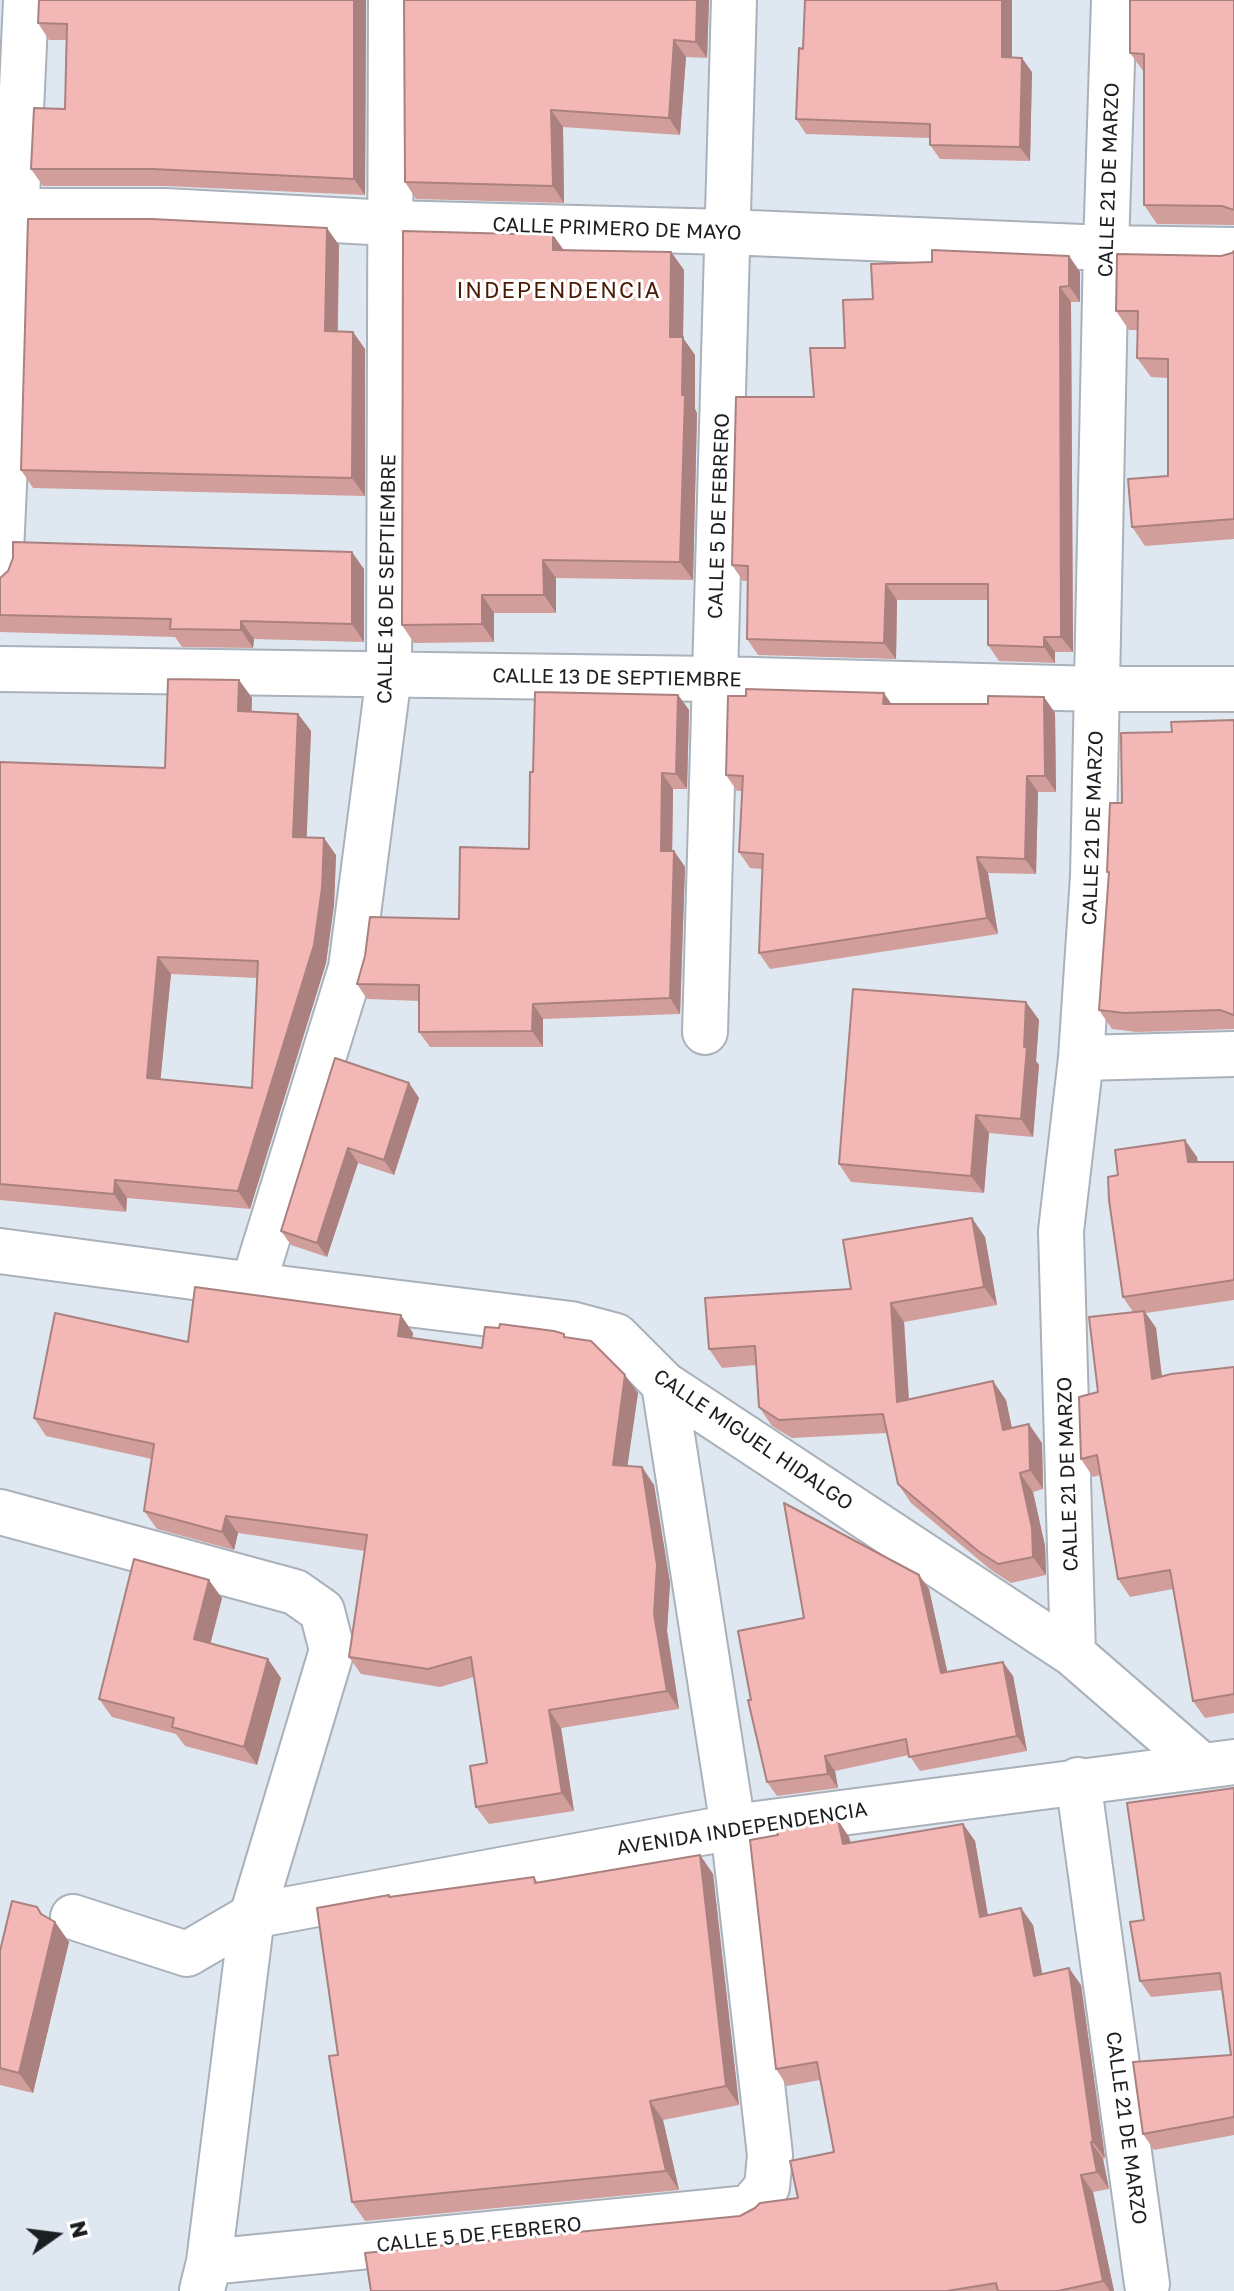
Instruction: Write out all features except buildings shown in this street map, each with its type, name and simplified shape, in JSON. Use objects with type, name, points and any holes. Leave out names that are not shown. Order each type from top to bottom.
[{"type":"street","points":[[0,574],[8,211],[26,0]]},
{"type":"street","name":"CALLE 16 DE SEPTIEMBRE","points":[[253,1285],[351,968],[389,675],[391,0]]},
{"type":"street","name":"CALLE 5 DE FEBRERO","points":[[705,1032],[734,0]]},
{"type":"street","name":"CALLE 21 DE MARZO","points":[[1073,1654],[1061,1231],[1081,1058],[1093,876],[1114,0]]},
{"type":"street","name":"CALLE PRIMERO DE MAYO","points":[[8,211],[165,211],[390,223],[1234,250]]},
{"type":"street","name":"CALLE 13 DE SEPTIEMBRE","points":[[0,669],[1234,689]]},
{"type":"street","points":[[1081,1058],[1234,1054]]},
{"type":"street","name":"CALLE MIGUEL HIDALGO","points":[[0,1251],[571,1324],[616,1336],[664,1384],[1073,1654],[1218,1763]]},
{"type":"street","points":[[664,1384],[733,1827]]},
{"type":"street","points":[[0,1512],[295,1592],[322,1611],[332,1650],[252,1916],[206,2277]]},
{"type":"street","name":"AVENIDA INDEPENDENCIA","points":[[252,1916],[733,1827],[1218,1763]]},
{"type":"street","name":"CALLE 21 DE MARZO","points":[[1078,1780],[1147,2284]]},
{"type":"street","name":"CALLE 5 DE FEBRERO","points":[[206,2277],[749,2208],[767,2187],[770,2155],[733,1827]]},
{"type":"street","points":[[73,1917],[187,1954],[252,1916]]},
{"type":"district","name":"INDEPENDENCIA","points":[[559,291]]}]
